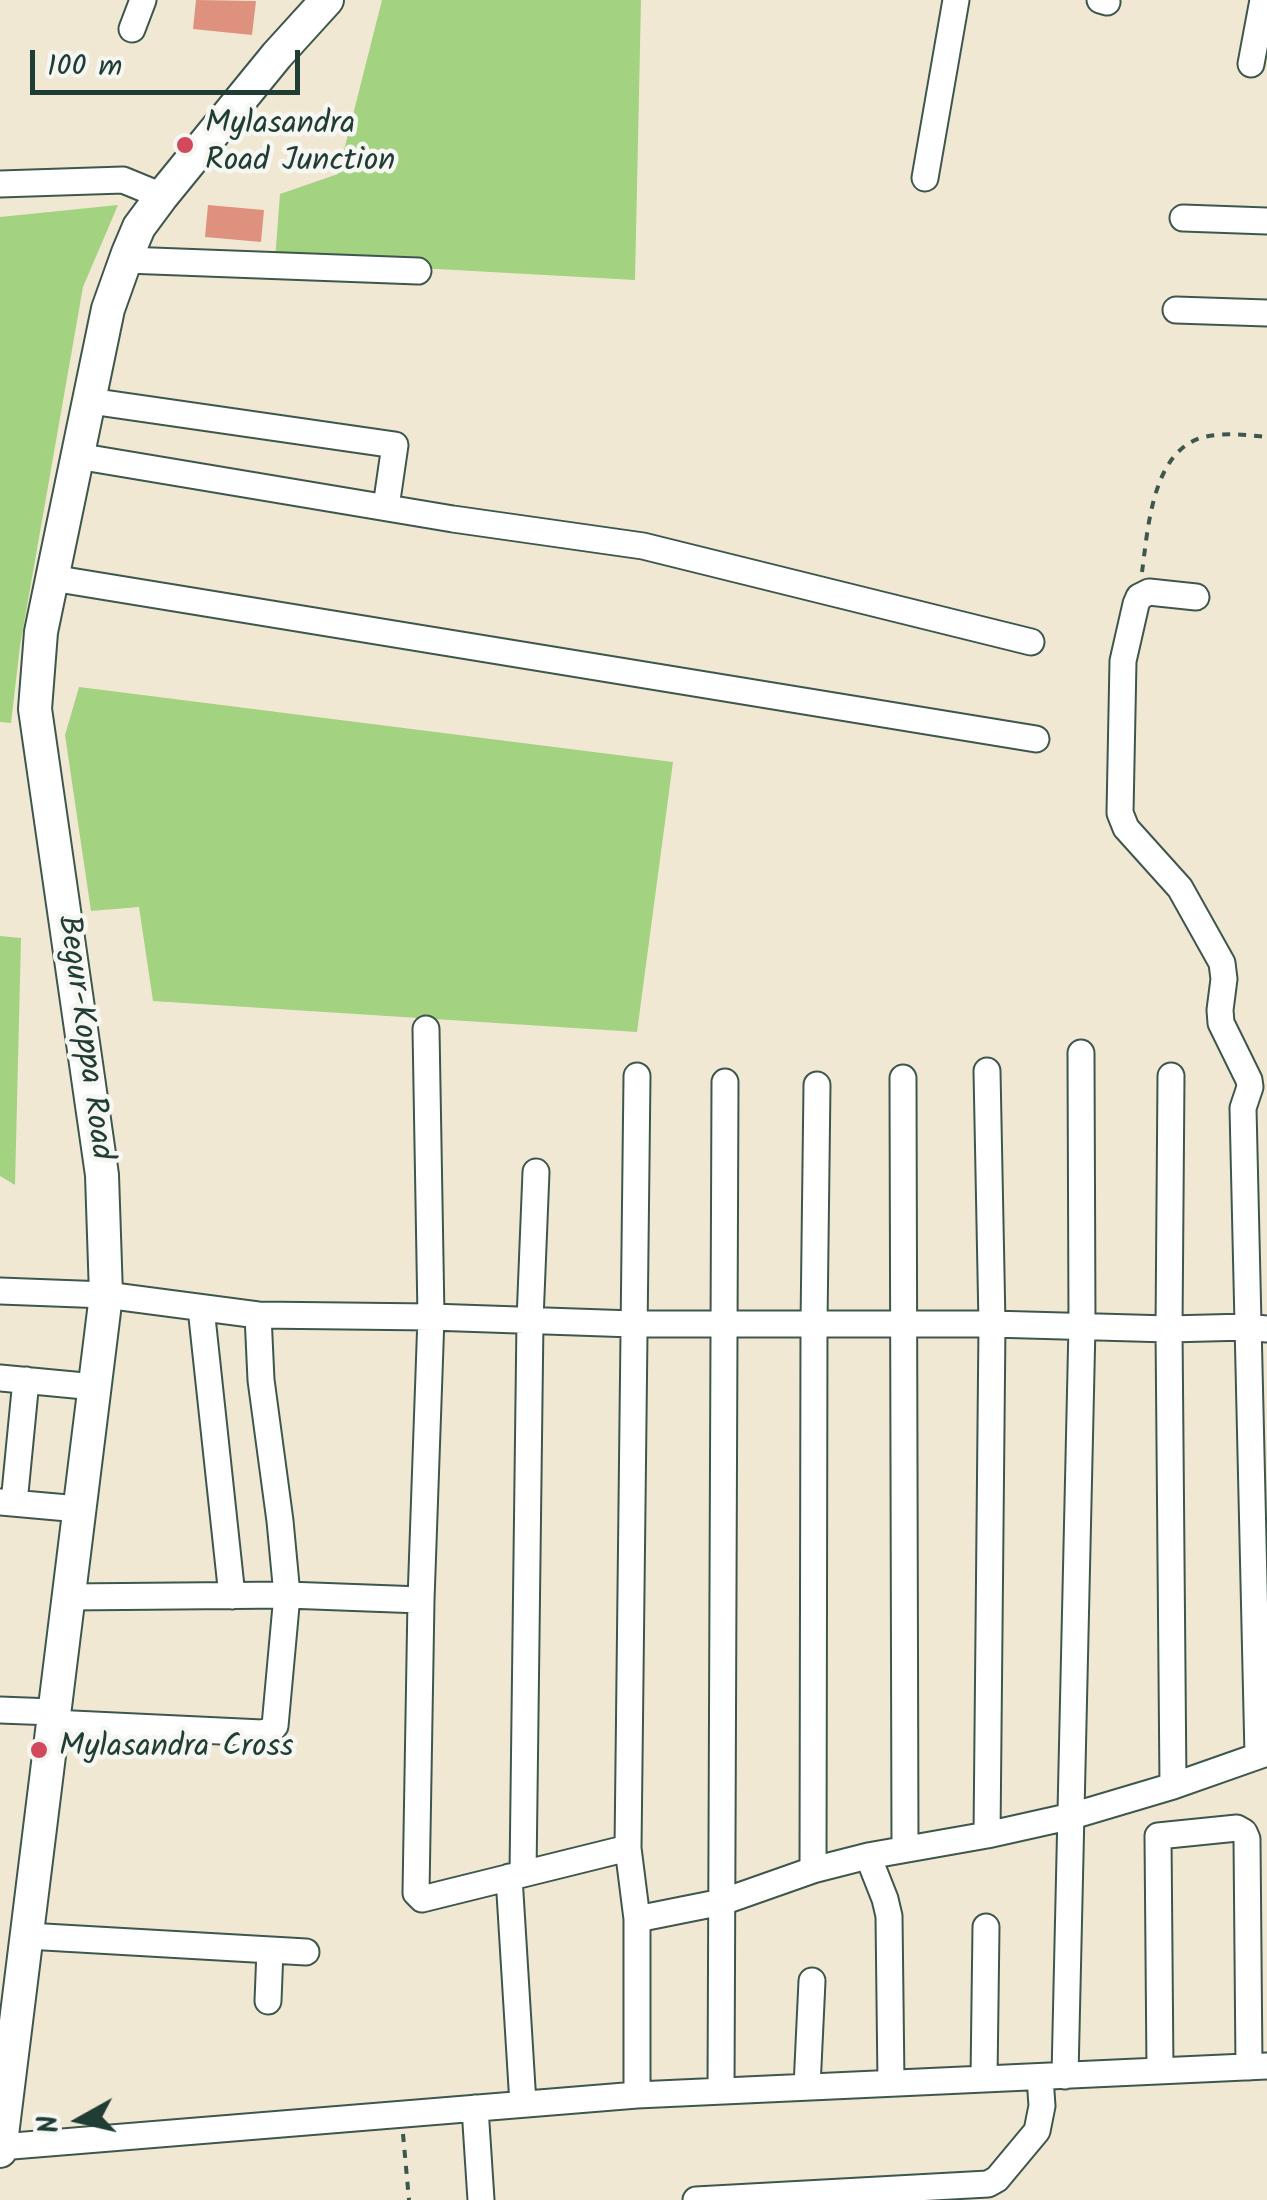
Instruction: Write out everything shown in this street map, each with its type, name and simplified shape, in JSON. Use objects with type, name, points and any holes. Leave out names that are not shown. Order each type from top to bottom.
[{"type":"main road","name":"Begur-Koppa Road","points":[[0,2150],[7,2038],[27,1936],[106,1296],[102,1175],[35,709],[41,632],[108,309],[140,227],[278,54],[328,0]]},
{"type":"street","points":[[132,30],[143,0]]},
{"type":"street","points":[[925,178],[956,0]]},
{"type":"street","points":[[1251,64],[1263,0]]},
{"type":"street","points":[[0,184],[123,180],[162,196]]},
{"type":"street","points":[[1184,218],[1267,222]]},
{"type":"street","points":[[126,260],[418,271]]},
{"type":"street","points":[[1176,310],[1267,313]]},
{"type":"street","points":[[90,400],[395,446],[386,507]]},
{"type":"street","points":[[77,456],[644,546],[1031,642]]},
{"type":"street","points":[[52,578],[1036,738]]},
{"type":"street","points":[[638,1920],[722,1902],[813,1870],[868,1856],[1072,1816],[1263,1754],[1257,1328],[1243,1108],[1250,1086],[1221,1023],[1222,963],[1180,888],[1126,828],[1120,813],[1122,661],[1136,604],[1139,597],[1150,592],[1196,597]]},
{"type":"street","points":[[426,1029],[431,1317],[416,1893],[422,1899],[628,1848]]},
{"type":"street","points":[[696,2200],[988,2184],[996,2180],[1037,2131],[1052,2077],[1072,1816],[1082,1326],[1081,1054]]},
{"type":"street","points":[[987,1071],[992,1324],[987,1835]]},
{"type":"street","points":[[636,1076],[628,1848],[638,1920],[637,2095]]},
{"type":"street","points":[[1171,1076],[1173,1786]]},
{"type":"street","points":[[902,1078],[905,1848]]},
{"type":"street","points":[[721,2091],[724,1082]]},
{"type":"street","points":[[813,1870],[816,1085]]},
{"type":"street","points":[[524,2104],[516,1875],[536,1172]]},
{"type":"street","points":[[0,1291],[106,1296],[258,1315],[633,1324],[1257,1328]]},
{"type":"street","points":[[201,1308],[232,1596]]},
{"type":"street","points":[[0,1710],[270,1731],[276,1720],[287,1595],[261,1380],[258,1315]]},
{"type":"street","points":[[79,1509],[7,1502],[13,1379],[94,1387]]},
{"type":"street","points":[[68,1597],[287,1595],[422,1600]]},
{"type":"street","points":[[0,2150],[637,2095],[1052,2077],[1258,2066],[1247,1839],[1237,1828],[1158,1836],[1160,2071]]},
{"type":"street","points":[[868,1856],[888,1916],[890,2083]]},
{"type":"street","points":[[984,2078],[986,1927]]},
{"type":"street","points":[[27,1936],[306,1952]]},
{"type":"street","points":[[268,2001],[270,1950]]},
{"type":"street","points":[[807,2087],[812,1981]]},
{"type":"street","points":[[475,2108],[481,2200]]},
{"type":"path","points":[[1139,597],[1152,503],[1172,459],[1189,443],[1204,437],[1267,437]]},
{"type":"path","points":[[401,2114],[408,2200]]},
{"type":"green space","points":[[382,0],[641,0],[635,280],[275,260],[280,194],[338,174]]},
{"type":"green space","points":[[118,205],[83,287],[20,646],[11,723],[0,722],[0,217]]},
{"type":"green space","points":[[79,687],[673,762],[637,1032],[153,1001],[139,907],[91,911],[65,735]]},
{"type":"green space","points":[[0,936],[21,938],[15,1185],[0,1176]]},
{"type":"building","points":[[196,0],[256,1],[252,35],[193,29]]},
{"type":"building","points":[[208,205],[264,210],[261,242],[205,237]]},
{"type":"place","name":"Mylasandra Road Junction","points":[[185,145]]},
{"type":"place","name":"Mylasandra Cross","points":[[39,1750]]}]
